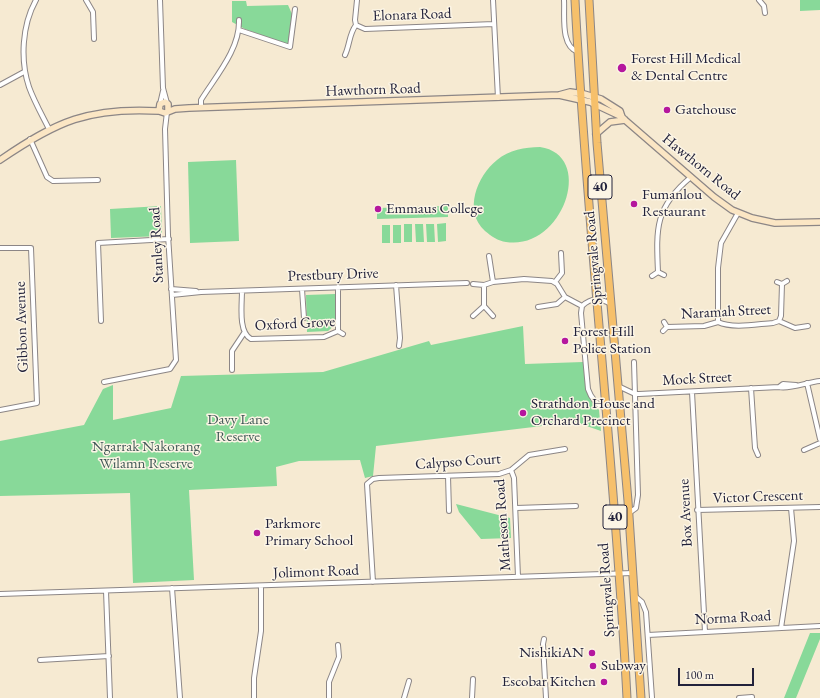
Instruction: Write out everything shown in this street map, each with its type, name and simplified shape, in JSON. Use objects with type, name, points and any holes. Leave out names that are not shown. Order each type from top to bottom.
[{"type":"highway","name":"Springvale Road","points":[[575,0],[580,96],[619,574],[627,698]]},
{"type":"highway","name":"Springvale Road","points":[[589,0],[596,134],[629,513],[641,698]]},
{"type":"main road","name":"Hawthorn Road","points":[[0,160],[30,139],[49,129],[87,115],[110,111],[138,110],[160,111],[165,113],[168,111],[201,107],[559,95],[580,96],[615,108],[624,118],[718,201],[738,213],[775,223],[820,222]]},
{"type":"main road","name":"Hawthorn Road","points":[[138,110],[163,103],[189,108]]},
{"type":"main road","points":[[160,111],[163,103],[169,106],[168,111]]},
{"type":"main road","points":[[596,134],[610,122],[624,118]]},
{"type":"street","points":[[36,0],[26,23],[24,72],[29,88],[49,129]]},
{"type":"street","points":[[86,0],[93,12],[94,39]]},
{"type":"street","points":[[160,0],[163,103]]},
{"type":"street","name":"Elonara Road","points":[[357,0],[356,25],[365,29],[494,24]]},
{"type":"street","points":[[494,0],[498,98]]},
{"type":"street","points":[[564,0],[568,43],[572,49],[578,52]]},
{"type":"street","points":[[759,0],[764,6],[765,13]]},
{"type":"street","points":[[239,30],[290,49],[295,8]]},
{"type":"street","points":[[201,107],[201,100],[234,47],[239,30],[239,20]]},
{"type":"street","points":[[345,55],[349,47],[351,32],[356,25]]},
{"type":"street","points":[[0,85],[24,72]]},
{"type":"street","name":"Stanley Road","points":[[160,111],[165,129]]},
{"type":"street","name":"Stanley Road","points":[[104,382],[170,369],[176,360],[171,288],[165,129],[168,111]]},
{"type":"street","points":[[30,139],[47,177],[53,181],[98,180]]},
{"type":"street","points":[[658,272],[657,234],[660,216],[668,199],[691,177]]},
{"type":"street","points":[[718,322],[718,268],[721,243],[738,213]]},
{"type":"street","points":[[101,321],[98,243],[169,239]]},
{"type":"street","name":"Gibbon Avenue","points":[[0,248],[31,248],[37,403],[2,410]]},
{"type":"street","points":[[555,282],[562,273],[561,253]]},
{"type":"street","points":[[489,256],[493,282]]},
{"type":"street","points":[[658,272],[664,275]]},
{"type":"street","points":[[652,276],[658,272]]},
{"type":"street","points":[[473,284],[484,286],[493,282],[530,279],[555,282],[565,297],[582,306],[589,300],[596,298],[611,304]]},
{"type":"street","points":[[782,284],[787,280]]},
{"type":"street","points":[[777,282],[782,284]]},
{"type":"street","name":"Prestbury Drive","points":[[172,295],[200,292],[467,283]]},
{"type":"street","points":[[779,321],[782,312],[782,284]]},
{"type":"street","points":[[396,285],[400,338],[399,346]]},
{"type":"street","points":[[484,286],[484,306],[493,316]]},
{"type":"street","points":[[338,287],[338,330]]},
{"type":"street","name":"Prestbury Drive","points":[[171,288],[200,292]]},
{"type":"street","points":[[302,289],[304,318]]},
{"type":"street","name":"Oxford Grove","points":[[242,291],[244,333],[251,339],[324,337],[338,330],[343,334]]},
{"type":"street","points":[[538,307],[555,304],[565,297]]},
{"type":"street","points":[[472,316],[484,306]]},
{"type":"street","name":"Springvale Road","points":[[582,306],[581,313],[588,389],[592,398],[600,406],[606,409]]},
{"type":"street","name":"Naramah Street","points":[[663,331],[667,327],[704,326],[718,322],[735,325],[773,324],[779,321],[795,328],[808,326]]},
{"type":"street","name":"Naramah Street","points":[[664,322],[667,327]]},
{"type":"street","points":[[232,370],[232,351],[244,333]]},
{"type":"street","points":[[629,513],[636,508],[638,497],[634,362]]},
{"type":"street","name":"Mock Street","points":[[618,386],[635,394],[778,387],[783,384],[796,385],[820,381]]},
{"type":"street","points":[[807,383],[820,439]]},
{"type":"street","points":[[751,388],[755,448],[758,455]]},
{"type":"street","name":"Box Avenue","points":[[692,392],[697,510],[705,632]]},
{"type":"street","points":[[804,450],[820,443]]},
{"type":"street","name":"Calypso Court","points":[[373,582],[367,484],[379,478],[495,475],[511,470],[528,455],[566,449]]},
{"type":"street","name":"Matheson Road","points":[[511,470],[514,478],[516,508],[518,577]]},
{"type":"street","points":[[448,476],[450,511]]},
{"type":"street","points":[[516,508],[576,506]]},
{"type":"street","name":"Victor Crescent","points":[[697,510],[820,507]]},
{"type":"street","points":[[781,628],[794,541],[791,508]]},
{"type":"street","name":"Jolimont Road","points":[[0,594],[633,574]]},
{"type":"street","points":[[254,698],[254,678],[261,631],[261,586]]},
{"type":"street","points":[[172,588],[180,698]]},
{"type":"street","points":[[106,591],[110,698]]},
{"type":"street","name":"Springvale Road","points":[[634,596],[641,600],[645,607],[652,698]]},
{"type":"street","name":"Norma Road","points":[[648,635],[820,626]]},
{"type":"street","points":[[544,639],[546,698]]},
{"type":"street","points":[[330,698],[329,682],[339,657],[338,645]]},
{"type":"street","points":[[40,660],[108,656]]},
{"type":"street","points":[[472,698],[473,679]]},
{"type":"street","points":[[404,698],[409,681]]},
{"type":"street","points":[[739,698],[752,697]]},
{"type":"green space","points":[[800,0],[820,0],[820,10],[800,11]]},
{"type":"green space","points":[[232,1],[246,1],[247,6],[288,5],[292,14],[288,45],[245,29],[232,22]]},
{"type":"green space","points":[[540,147],[557,154],[566,166],[569,183],[565,201],[557,218],[543,232],[526,241],[506,242],[497,239],[485,231],[478,223],[475,214],[475,194],[479,184],[490,167],[497,160],[517,150]]},
{"type":"green space","points":[[236,160],[239,241],[190,243],[188,162]]},
{"type":"green space","points":[[161,206],[162,236],[111,238],[110,209]]},
{"type":"green space","points":[[448,206],[448,217],[377,219],[377,208]]},
{"type":"green space","points":[[446,223],[446,241],[438,242],[437,224]]},
{"type":"green space","points":[[404,224],[412,224],[412,242],[404,242]]},
{"type":"green space","points":[[415,224],[423,224],[424,242],[416,242]]},
{"type":"green space","points":[[426,224],[434,224],[435,242],[427,242]]},
{"type":"green space","points":[[382,225],[390,225],[390,243],[382,243]]},
{"type":"green space","points":[[393,225],[401,225],[401,243],[393,243]]},
{"type":"green space","points":[[335,294],[336,324],[328,331],[307,332],[306,295]]},
{"type":"green space","name":"Davy Lane Reserve","points":[[523,326],[525,364],[583,362],[589,396],[599,410],[601,431],[575,422],[376,446],[373,476],[365,478],[360,460],[299,461],[276,467],[277,486],[189,490],[194,580],[133,583],[130,493],[0,496],[0,441],[84,425],[103,389],[113,385],[113,420],[171,408],[181,376],[323,372],[429,341],[431,345]]},
{"type":"green space","points":[[456,504],[510,518],[511,538],[481,539],[459,512]]},
{"type":"green space","points":[[810,633],[820,633],[820,639],[796,698],[784,698]]},
{"type":"place","name":"Forest Hill Medical & Dental Centre","points":[[622,68]]},
{"type":"place","name":"Gatehouse","points":[[667,110]]},
{"type":"place","name":"Fumanlou Restaurant","points":[[634,204]]},
{"type":"place","name":"Emmaus College","points":[[378,209]]},
{"type":"place","name":"Forest Hill Police Station","points":[[565,341]]},
{"type":"place","name":"Strathdon House and Orchard Precinct","points":[[523,413]]},
{"type":"place","name":"Parkmore Primary School","points":[[257,533]]},
{"type":"place","name":"NishikiAN","points":[[592,653]]},
{"type":"place","name":"Subway","points":[[593,666]]},
{"type":"place","name":"Escobar Kitchen","points":[[604,682]]},
{"type":"park label","name":"Ngarrak Nakorang Wilamn Reserve","points":[[146,456]]}]
